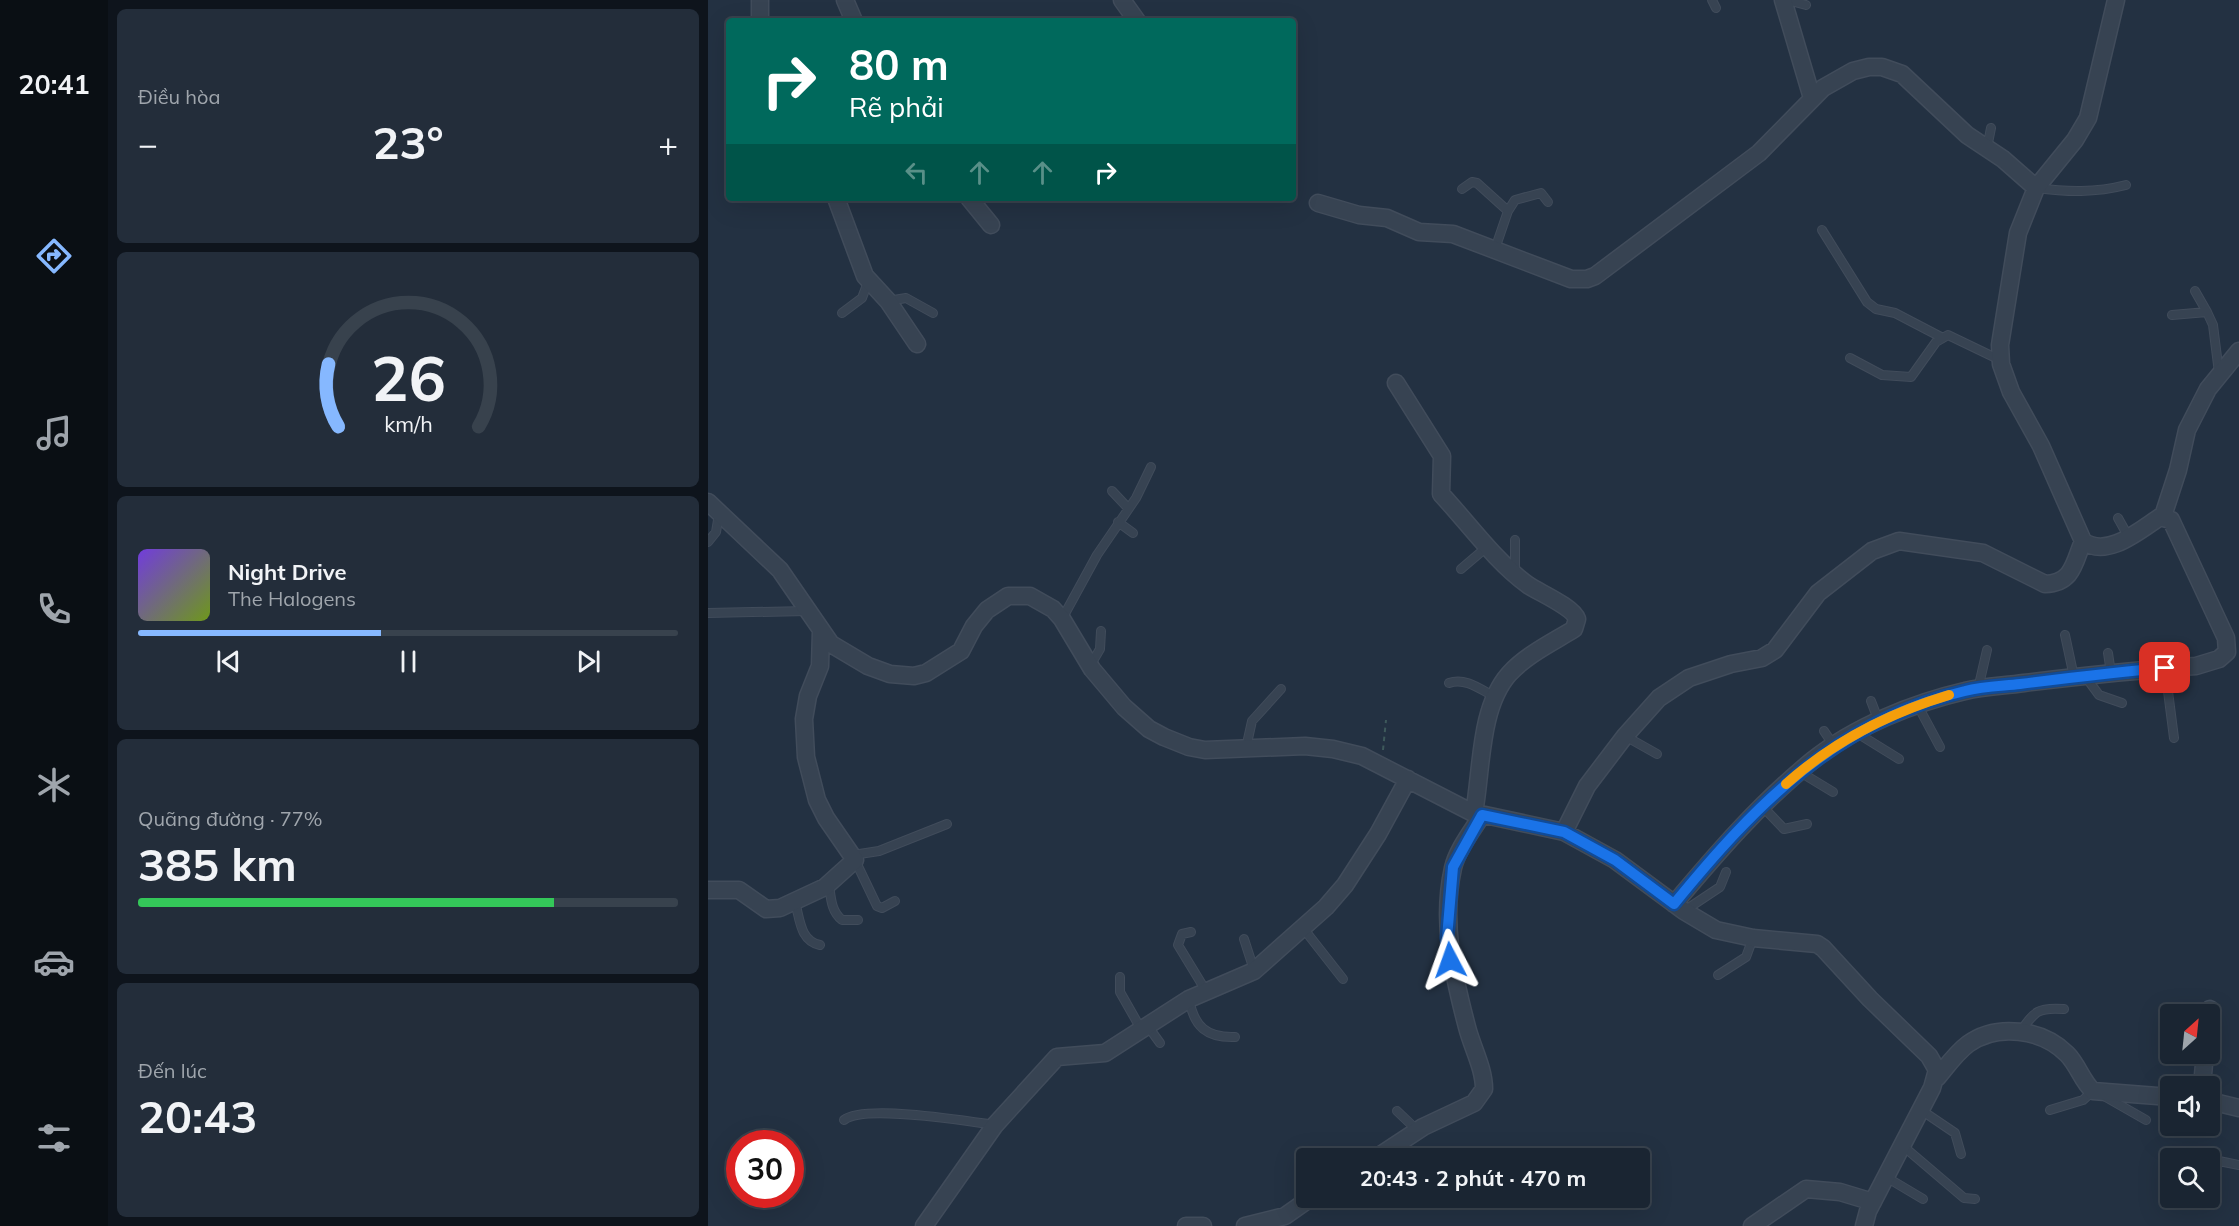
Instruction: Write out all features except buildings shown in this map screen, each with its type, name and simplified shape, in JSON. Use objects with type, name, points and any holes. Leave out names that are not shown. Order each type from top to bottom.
[{"type":"street","points":[[760,0],[760,18]]},
{"type":"street","points":[[845,0],[853,18]]},
{"type":"street","points":[[1122,0],[1135,18]]},
{"type":"street","points":[[1785,0],[1812,98]]},
{"type":"street","points":[[2116,0],[2088,118],[2036,188],[2018,233],[2000,345],[2001,360],[2011,392],[2042,446],[2083,541],[2089,546],[2106,548],[2163,516],[2178,470],[2187,430],[2208,389],[2239,351]]},
{"type":"street","points":[[1318,203],[1359,214],[1387,218],[1419,232],[1453,234],[1571,279],[1587,279],[1595,276],[1759,153],[1823,88],[1853,71],[1882,67],[1902,74],[1967,135],[1987,148],[2036,188]]},
{"type":"street","points":[[837,201],[868,282],[888,302],[917,344]]},
{"type":"street","points":[[971,201],[991,225]]},
{"type":"street","points":[[1392,1148],[1418,1131],[1474,1103],[1484,1089],[1481,1070],[1474,1055],[1450,960],[1447,938],[1453,867],[1478,814],[1483,740],[1496,697],[1509,674],[1544,647],[1574,629],[1577,624],[1575,614],[1570,610],[1515,576],[1441,494],[1442,456],[1396,382]]},
{"type":"street","points":[[713,508],[780,570],[821,631],[839,650],[868,666],[890,674],[914,676],[948,661],[961,651],[980,618],[1003,599],[1030,596],[1042,602],[1062,619],[1090,666],[1124,707],[1149,729],[1189,747],[1305,746],[1333,749],[1381,764],[1478,814],[1564,832],[1615,860],[1679,908],[1716,930],[1753,938],[1810,943],[1823,948],[1870,999],[1929,1056],[1936,1065],[1937,1078]]},
{"type":"street","points":[[1679,908],[1717,852],[1762,806],[1834,746],[1879,722],[1918,706],[1978,689],[2111,673],[2196,666],[2219,659],[2227,652],[2228,646],[2175,526],[2171,520],[2163,516]]},
{"type":"street","points":[[1564,832],[1577,801],[1625,736],[1659,698],[1689,678],[1731,664],[1762,658],[1775,650],[1818,593],[1872,551],[1899,541],[1983,553],[2045,584],[2054,584],[2064,581],[2069,575],[2083,541]]},
{"type":"street","points":[[708,890],[739,890],[766,909],[780,908],[829,884],[854,858],[826,818],[817,800],[806,757],[804,719],[808,696],[820,666],[821,631]]},
{"type":"street","points":[[924,1226],[995,1125],[1057,1058],[1106,1053],[1189,999],[1254,971],[1302,928],[1345,885],[1378,834],[1408,779]]},
{"type":"street","points":[[1864,1226],[1873,1202],[1937,1078],[1958,1053],[1976,1040],[2006,1031],[2020,1032],[2051,1042],[2067,1054],[2096,1092],[2160,1096]]},
{"type":"street","points":[[2220,1103],[2239,1108]]},
{"type":"street","points":[[1752,1226],[1806,1190],[1840,1192],[1873,1202]]},
{"type":"street","points":[[1245,1226],[1286,1216],[1297,1208]]},
{"type":"street","points":[[1186,1226],[1203,1226]]},
{"type":"lane","points":[[1785,0],[1806,5]]},
{"type":"lane","points":[[1987,148],[1990,128]]},
{"type":"lane","points":[[1462,189],[1472,182],[1477,183],[1508,211]]},
{"type":"lane","points":[[2036,188],[2093,192],[2126,185]]},
{"type":"lane","points":[[1495,249],[1508,211],[1515,200],[1541,193],[1548,202]]},
{"type":"lane","points":[[1822,230],[1872,307],[1895,313],[1941,337],[1955,337],[2001,360]]},
{"type":"lane","points":[[842,312],[862,298],[868,282]]},
{"type":"lane","points":[[2195,291],[2213,325],[2220,375]]},
{"type":"lane","points":[[888,302],[906,298],[933,313]]},
{"type":"lane","points":[[2172,315],[2207,312]]},
{"type":"lane","points":[[1850,358],[1882,375],[1911,377],[1941,337]]},
{"type":"lane","points":[[1062,619],[1151,467]]},
{"type":"lane","points":[[1112,490],[1128,508]]},
{"type":"lane","points":[[708,542],[716,532],[713,508]]},
{"type":"lane","points":[[2118,518],[2128,536]]},
{"type":"lane","points":[[1118,522],[1133,533]]},
{"type":"lane","points":[[1515,540],[1515,576]]},
{"type":"lane","points":[[1461,569],[1489,546]]},
{"type":"lane","points":[[708,614],[807,611]]},
{"type":"lane","points":[[1090,666],[1100,649],[1101,632]]},
{"type":"lane","points":[[2065,635],[2079,677],[2099,694],[2122,703]]},
{"type":"lane","points":[[1978,689],[1987,650]]},
{"type":"lane","points":[[2108,653],[2111,673]]},
{"type":"lane","points":[[2165,668],[2174,738]]},
{"type":"lane","points":[[1449,683],[1458,680],[1465,681],[1496,697]]},
{"type":"lane","points":[[1246,748],[1252,721],[1281,689]]},
{"type":"lane","points":[[1871,700],[1879,722]]},
{"type":"lane","points":[[1918,706],[1940,747]]},
{"type":"lane","points":[[1824,731],[1834,746]]},
{"type":"lane","points":[[1857,733],[1899,759]]},
{"type":"lane","points":[[1625,736],[1657,754]]},
{"type":"lane","points":[[1800,772],[1833,792]]},
{"type":"lane","points":[[1762,806],[1780,828],[1808,824]]},
{"type":"lane","points":[[895,901],[882,908],[877,906],[854,858],[887,848],[947,824]]},
{"type":"lane","points":[[1679,908],[1720,887],[1726,872]]},
{"type":"lane","points":[[829,884],[831,903],[837,916],[842,920],[858,920]]},
{"type":"lane","points":[[795,902],[805,937],[812,943],[820,945]]},
{"type":"lane","points":[[1302,928],[1343,979]]},
{"type":"lane","points":[[1191,932],[1182,934],[1178,945],[1206,992]]},
{"type":"lane","points":[[1718,975],[1746,957],[1753,938]]},
{"type":"lane","points":[[1244,939],[1254,971]]},
{"type":"lane","points":[[1120,977],[1120,992],[1144,1027],[1160,1043]]},
{"type":"lane","points":[[1189,999],[1191,1013],[1208,1033],[1218,1037],[1235,1037]]},
{"type":"lane","points":[[2020,1032],[2039,1010],[2046,1007],[2064,1009]]},
{"type":"lane","points":[[2050,1110],[2083,1100],[2096,1092],[2146,1120]]},
{"type":"lane","points":[[1922,1110],[1955,1133],[1961,1154]]},
{"type":"lane","points":[[1398,1111],[1418,1131]]},
{"type":"lane","points":[[844,1120],[861,1113],[892,1114],[995,1125]]},
{"type":"lane","points":[[1903,1146],[1964,1198],[1976,1199]]},
{"type":"lane","points":[[2220,1161],[2239,1165]]},
{"type":"lane","points":[[1886,1178],[1923,1199]]},
{"type":"path","points":[[1381,764],[1386,720]]},
{"type":"slow traffic","points":[[1786,784],[1813,760],[1849,737],[1894,715],[1949,695]]},
{"type":"route","points":[[1450,960],[1447,938],[1453,867],[1482,815],[1564,832],[1615,860],[1674,904],[1717,852],[1762,806],[1813,760],[1849,737],[1879,722],[1933,700],[1972,689],[2165,668]]}]
